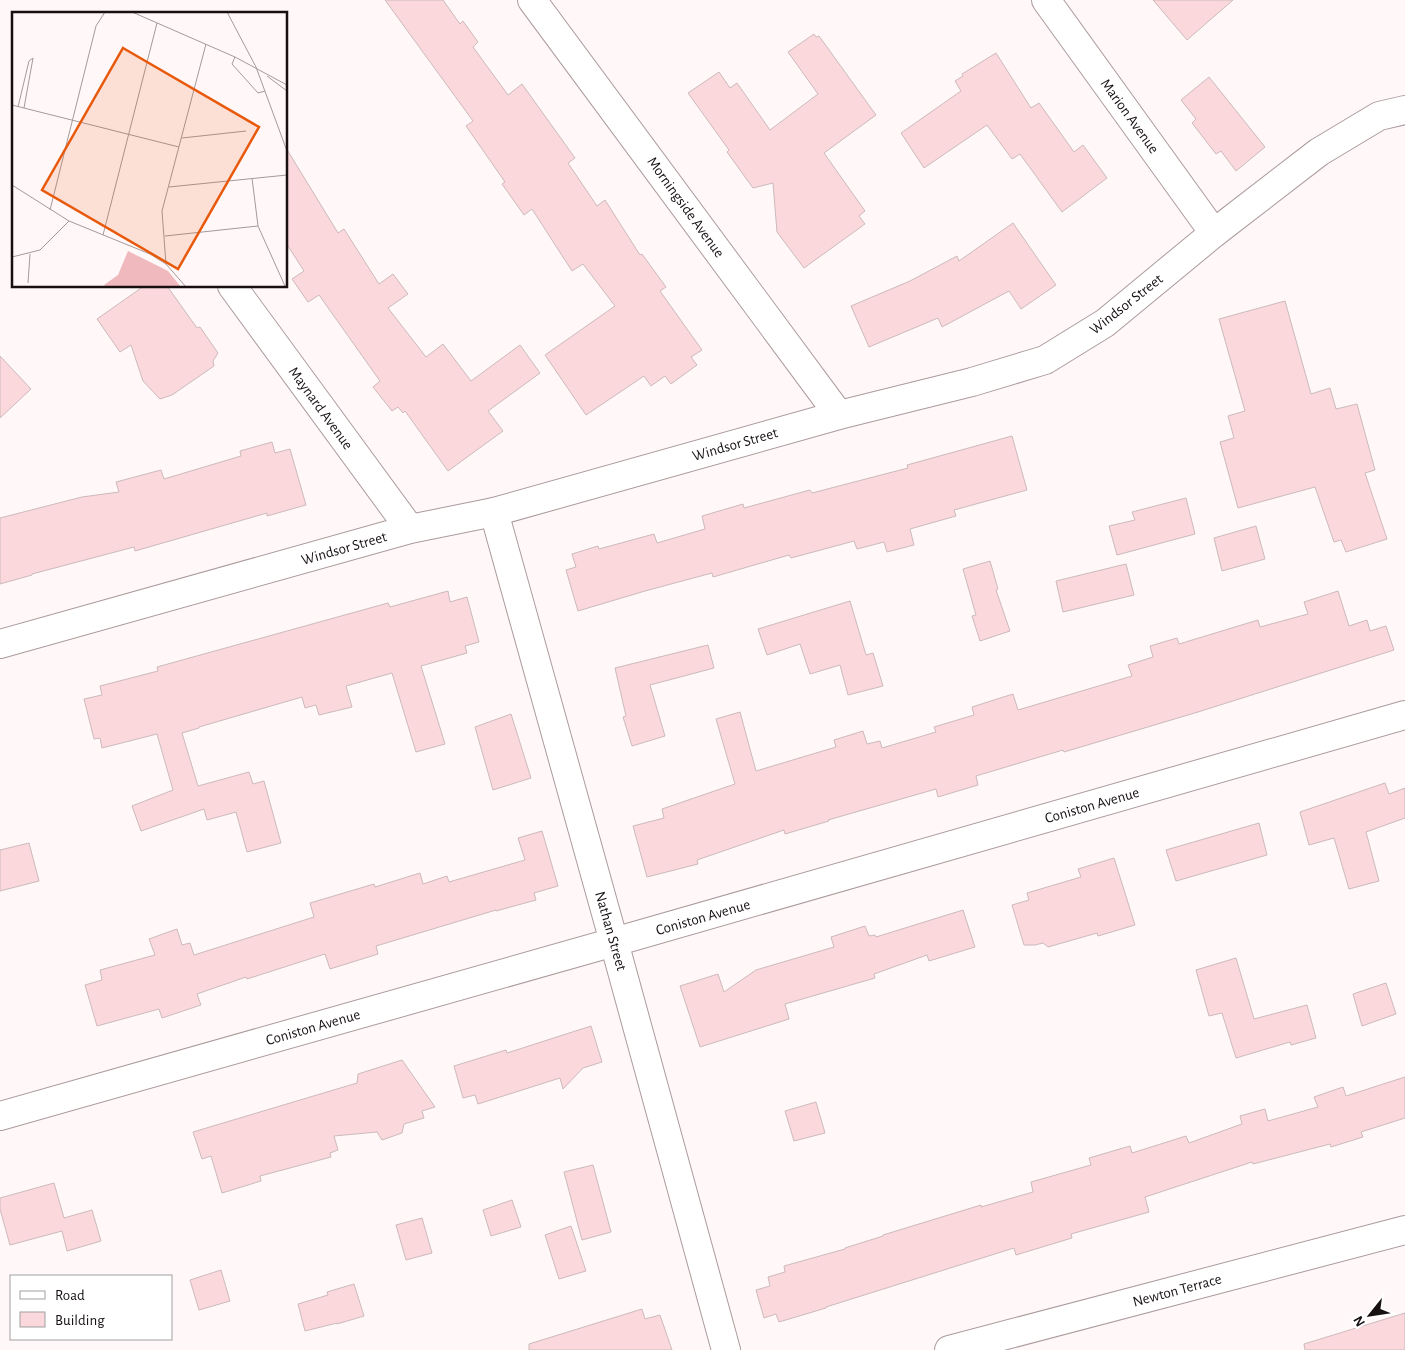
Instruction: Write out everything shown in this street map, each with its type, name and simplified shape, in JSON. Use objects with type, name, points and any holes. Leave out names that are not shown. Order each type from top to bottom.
[{"type":"street","name":"Morningside Avenue","points":[[532,0],[839,415]]},
{"type":"street","name":"Marion Avenue","points":[[1046,0],[1214,233]]},
{"type":"street","name":"Windsor Street","points":[[0,644],[410,529],[494,512],[839,415],[972,382],[1045,360],[1105,323],[1214,233],[1319,152],[1379,116],[1405,110]]},
{"type":"street","name":"Maynard Avenue","points":[[233,288],[410,529]]},
{"type":"street","name":"Nathan Street","points":[[494,512],[726,1350]]},
{"type":"street","name":"Coniston Avenue","points":[[0,1116],[1405,715]]},
{"type":"street","name":"Newton Terrace","points":[[949,1350],[1405,1230]]},
{"type":"building","points":[[385,0],[443,0],[460,24],[463,21],[478,42],[473,47],[508,95],[522,84],[575,158],[568,163],[597,206],[605,200],[640,255],[642,254],[666,287],[660,291],[702,350],[691,357],[697,365],[671,384],[665,376],[651,386],[644,376],[586,415],[545,355],[615,306],[583,264],[572,271],[532,209],[524,215],[502,184],[505,182],[466,126],[473,121]]},
{"type":"building","points":[[1153,0],[1233,0],[1187,40]]},
{"type":"building","points":[[814,34],[816,37],[819,36],[876,115],[824,153],[865,211],[859,216],[865,224],[804,268],[777,232],[773,183],[753,188],[727,152],[729,150],[688,93],[719,72],[730,88],[737,83],[770,130],[818,94],[788,52]]},
{"type":"building","points":[[996,53],[1031,108],[1039,103],[1074,152],[1083,145],[1107,178],[1062,212],[1020,154],[1012,159],[987,125],[924,168],[901,133],[961,91],[955,81],[963,76],[962,74]]},
{"type":"building","points":[[1209,77],[1265,147],[1236,171],[1221,151],[1216,154],[1192,123],[1196,119],[1181,100]]},
{"type":"building","points":[[288,151],[338,233],[344,229],[379,284],[393,274],[408,294],[388,308],[426,357],[443,344],[471,381],[520,345],[540,373],[488,411],[503,431],[448,471],[405,411],[403,413],[398,407],[392,411],[373,387],[380,381],[319,295],[308,302],[292,279],[304,271],[288,246]]},
{"type":"building","points":[[1013,223],[1056,285],[1021,309],[1009,291],[942,327],[938,318],[869,347],[851,306],[910,281],[957,256],[959,261]]},
{"type":"building","points":[[141,288],[168,288],[197,328],[200,327],[218,353],[213,361],[214,366],[172,395],[160,399],[143,381],[131,345],[120,352],[97,319]]},
{"type":"building","points":[[1285,301],[1311,394],[1330,388],[1336,409],[1357,404],[1375,470],[1365,473],[1387,539],[1346,552],[1341,540],[1334,542],[1315,487],[1238,508],[1220,442],[1234,438],[1228,416],[1245,411],[1219,319]]},
{"type":"building","points":[[0,356],[31,389],[0,418]]},
{"type":"building","points":[[1012,436],[1027,490],[954,510],[956,516],[910,529],[914,545],[887,552],[884,542],[857,549],[854,541],[791,558],[789,555],[713,577],[712,573],[578,611],[566,570],[576,567],[572,554],[598,546],[599,549],[654,534],[657,543],[705,529],[702,516],[743,504],[744,508],[810,490],[812,493],[908,468],[907,465]]},
{"type":"building","points":[[272,442],[275,453],[290,449],[306,505],[267,516],[267,513],[135,551],[134,547],[0,584],[0,518],[82,497],[119,492],[116,482],[161,470],[164,479],[241,456],[240,451]]},
{"type":"building","points":[[1186,498],[1195,534],[1117,555],[1109,526],[1135,520],[1132,512]]},
{"type":"building","points":[[1256,526],[1265,559],[1222,571],[1214,538]]},
{"type":"building","points":[[990,561],[998,589],[996,590],[1010,631],[980,641],[972,616],[976,615],[963,569]]},
{"type":"building","points":[[1126,564],[1134,595],[1063,612],[1056,581]]},
{"type":"building","points":[[448,591],[450,602],[467,597],[479,642],[465,646],[467,653],[421,666],[445,744],[416,752],[392,673],[346,686],[352,707],[319,715],[316,705],[305,708],[302,697],[182,733],[198,786],[249,772],[253,784],[264,781],[281,843],[247,852],[236,812],[207,820],[204,809],[141,831],[132,806],[173,790],[157,734],[102,748],[100,738],[94,739],[84,699],[102,695],[100,686],[158,671],[157,667],[388,603],[390,607]]},
{"type":"building","points":[[1338,591],[1349,626],[1367,620],[1370,631],[1386,626],[1394,650],[1198,712],[976,776],[978,785],[938,797],[936,789],[785,834],[784,830],[697,860],[698,864],[647,877],[633,826],[664,818],[662,809],[735,784],[716,719],[740,712],[756,771],[836,747],[834,740],[863,731],[867,744],[880,741],[882,748],[936,732],[934,727],[974,715],[972,707],[1013,694],[1018,710],[1132,676],[1128,665],[1153,657],[1150,646],[1177,638],[1179,644],[1258,620],[1260,627],[1308,614],[1304,602]]},
{"type":"building","points":[[850,601],[866,655],[873,653],[883,686],[848,695],[840,665],[810,674],[800,644],[767,655],[758,629]]},
{"type":"building","points":[[708,645],[714,668],[650,685],[665,736],[632,746],[623,717],[626,716],[615,668]]},
{"type":"building","points":[[511,714],[531,778],[493,790],[475,727]]},
{"type":"building","points":[[1385,783],[1389,794],[1405,788],[1405,818],[1366,832],[1379,881],[1349,889],[1334,838],[1309,845],[1300,812]]},
{"type":"building","points":[[1259,823],[1267,855],[1176,881],[1166,850]]},
{"type":"building","points":[[542,831],[558,886],[534,893],[536,900],[376,946],[378,954],[330,969],[325,954],[247,979],[246,977],[197,994],[201,1005],[162,1018],[159,1009],[97,1026],[85,985],[102,980],[100,970],[155,955],[149,939],[177,929],[182,945],[190,943],[194,955],[314,917],[310,903],[374,884],[375,887],[420,873],[423,884],[447,876],[449,882],[525,860],[518,838]]},
{"type":"building","points":[[29,843],[39,881],[0,891],[0,850]]},
{"type":"building","points":[[1114,858],[1135,925],[1098,936],[1097,933],[1048,947],[1043,943],[1024,945],[1012,905],[1029,900],[1027,893],[1081,877],[1078,869]]},
{"type":"building","points":[[963,910],[975,947],[929,961],[927,955],[874,974],[875,978],[785,1004],[789,1019],[700,1047],[680,986],[718,974],[724,992],[756,970],[834,947],[831,937],[865,926],[869,936],[875,935],[876,937]]},
{"type":"building","points":[[1236,958],[1254,1019],[1307,1005],[1316,1038],[1291,1045],[1290,1042],[1236,1058],[1222,1013],[1209,1016],[1196,970]]},
{"type":"building","points":[[1386,983],[1396,1014],[1362,1026],[1353,994]]},
{"type":"building","points":[[591,1026],[602,1062],[583,1068],[563,1089],[560,1078],[478,1104],[475,1095],[463,1098],[454,1066],[506,1050],[507,1053]]},
{"type":"building","points":[[402,1060],[435,1107],[422,1111],[424,1118],[404,1124],[402,1133],[382,1140],[377,1132],[334,1136],[338,1150],[330,1153],[331,1157],[260,1176],[261,1181],[222,1193],[211,1156],[202,1159],[193,1132],[357,1083],[358,1074]]},
{"type":"building","points":[[1405,1077],[1405,1118],[1361,1132],[1363,1137],[1331,1147],[1330,1144],[1253,1164],[1252,1162],[1145,1197],[1149,1212],[1071,1234],[1072,1238],[1016,1255],[1014,1248],[779,1322],[776,1314],[764,1318],[756,1290],[770,1286],[768,1277],[785,1272],[784,1266],[845,1249],[883,1235],[981,1205],[981,1207],[1033,1192],[1031,1182],[1091,1165],[1089,1158],[1130,1146],[1132,1153],[1186,1136],[1189,1143],[1242,1124],[1240,1116],[1265,1109],[1268,1121],[1318,1107],[1314,1097],[1343,1087],[1346,1096]]},
{"type":"building","points":[[816,1102],[825,1133],[794,1141],[785,1111]]},
{"type":"building","points":[[593,1165],[611,1232],[582,1240],[564,1172]]},
{"type":"building","points":[[54,1183],[64,1218],[92,1210],[101,1241],[67,1251],[62,1231],[10,1245],[0,1209],[0,1198]]},
{"type":"building","points":[[512,1200],[521,1227],[491,1236],[483,1210]]},
{"type":"building","points":[[422,1218],[432,1253],[406,1260],[396,1225]]},
{"type":"building","points":[[571,1226],[586,1271],[559,1279],[545,1235]]},
{"type":"building","points":[[221,1270],[230,1301],[199,1310],[190,1280]]},
{"type":"building","points":[[354,1284],[364,1316],[305,1331],[298,1304],[328,1295],[327,1292]]},
{"type":"building","points":[[642,1309],[645,1319],[660,1315],[672,1350],[529,1350],[529,1344]]},
{"type":"building","points":[[1405,1313],[1405,1350],[1305,1350],[1304,1344]]}]
